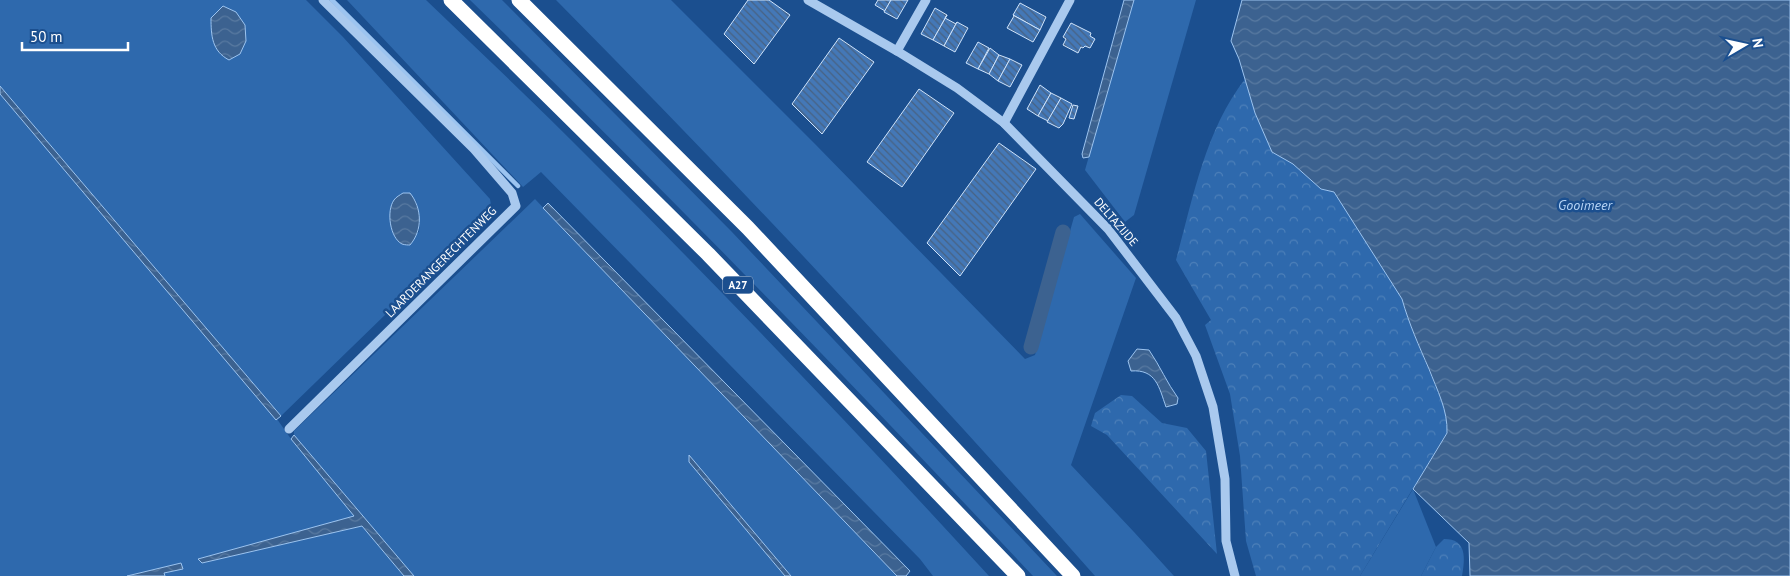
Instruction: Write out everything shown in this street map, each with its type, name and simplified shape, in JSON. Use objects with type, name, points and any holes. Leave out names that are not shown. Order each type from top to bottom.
[{"type":"highway","name":"A27","points":[[450,0],[708,254],[1018,576]]},
{"type":"highway","points":[[519,0],[748,228],[1073,576]]},
{"type":"street","name":"LAARDERANGERECHTENWEG","points":[[289,429],[516,206],[512,193],[474,149],[323,0]]},
{"type":"street","name":"DELTAZIJDE","points":[[808,0],[957,88],[1004,123],[1108,229],[1176,318],[1192,348],[1213,407],[1224,479],[1226,542],[1235,576]]},
{"type":"street","points":[[897,51],[926,0]]},
{"type":"street","points":[[1004,123],[1070,0]]},
{"type":"green space","points":[[0,0],[306,0],[343,37],[490,199],[492,211],[281,416],[0,86]],"holes":[[[416,200],[420,221],[419,232],[402,243],[396,237],[391,225]]]},
{"type":"green space","points":[[347,0],[426,0],[551,120],[693,263],[793,366],[989,576],[933,576],[920,559],[541,172],[523,187]]},
{"type":"green space","points":[[470,0],[502,0],[732,232],[1057,576],[1033,576],[754,285],[613,141]]},
{"type":"green space","points":[[556,0],[671,0],[1025,359],[1035,355],[1074,217],[1080,214],[1136,278],[1071,465],[1174,576],[1095,576],[830,284]]},
{"type":"green space","points":[[1134,0],[1196,0],[1134,215],[1125,222],[1085,170]]},
{"type":"green space","points":[[1245,79],[1255,113],[1272,152],[1293,164],[1321,189],[1334,192],[1402,299],[1411,328],[1444,409],[1447,432],[1360,576],[1256,576],[1246,541],[1240,456],[1230,394],[1205,325],[1211,320],[1176,260],[1195,189],[1210,143],[1231,99]]},
{"type":"green space","points":[[0,94],[277,419],[291,439],[355,516],[198,559],[202,563],[362,526],[404,576],[165,576],[163,573],[181,563],[127,576],[0,576]]},
{"type":"green space","points":[[535,199],[897,576],[791,576],[689,455],[689,462],[785,576],[414,576],[294,435],[294,431]]},
{"type":"green space","points":[[1121,395],[1132,396],[1162,423],[1187,428],[1206,451],[1217,554],[1107,435],[1091,426],[1095,413]]},
{"type":"green space","points":[[1413,489],[1436,547],[1421,576],[1360,576]]},
{"type":"green space","points":[[1444,539],[1457,542],[1461,546],[1464,556],[1462,576],[1421,576],[1436,547]]},
{"type":"water","points":[[1124,0],[1134,0],[1089,157],[1083,158],[1082,154]]},
{"type":"water","name":"Gooimeer","points":[[1242,0],[1790,0],[1790,576],[1470,576],[1469,543],[1413,489],[1447,433],[1447,425],[1441,400],[1402,299],[1334,192],[1321,189],[1293,164],[1272,152],[1255,113],[1239,59],[1231,41]]},
{"type":"water","points":[[223,6],[236,12],[245,25],[246,41],[240,54],[229,60],[216,48],[211,31],[211,18]]},
{"type":"water","points":[[0,86],[281,416],[276,420],[0,94]]},
{"type":"water","points":[[403,193],[410,193],[419,212],[419,226],[410,245],[402,244],[398,241],[390,224],[392,205],[395,199]]},
{"type":"water","points":[[548,203],[910,571],[906,576],[897,576],[543,208]]},
{"type":"water","points":[[1137,349],[1149,350],[1178,398],[1177,404],[1166,407],[1158,386],[1151,376],[1139,371],[1131,371],[1128,361]]},
{"type":"water","points":[[294,435],[414,576],[404,576],[362,526],[202,563],[198,559],[354,516],[291,439]]},
{"type":"water","points":[[689,455],[791,576],[785,576],[689,462]]},
{"type":"water","points":[[181,563],[183,569],[164,573],[165,576],[127,576]]},
{"type":"building","points":[[748,0],[769,0],[790,15],[754,64],[724,34]]},
{"type":"building","points":[[878,0],[891,0],[885,11],[875,5]]},
{"type":"building","points":[[891,0],[908,0],[897,19],[884,12]]},
{"type":"building","points":[[1020,3],[1046,17],[1040,30],[1013,15]]},
{"type":"building","points":[[935,8],[947,15],[933,40],[921,34]]},
{"type":"building","points":[[1013,15],[1040,30],[1033,42],[1007,28]]},
{"type":"building","points":[[945,18],[956,24],[944,46],[933,40]]},
{"type":"building","points":[[957,22],[968,28],[955,52],[944,46]]},
{"type":"building","points":[[1071,23],[1091,33],[1090,36],[1095,39],[1090,48],[1081,47],[1078,53],[1063,45],[1066,39],[1063,37]]},
{"type":"building","points":[[839,38],[874,62],[822,134],[792,104]]},
{"type":"building","points":[[978,42],[989,48],[978,69],[966,63]]},
{"type":"building","points":[[990,48],[999,55],[989,74],[978,69]]},
{"type":"building","points":[[999,55],[1010,59],[998,81],[989,74]]},
{"type":"building","points":[[1010,59],[1022,65],[1010,87],[998,81]]},
{"type":"building","points":[[1040,85],[1051,93],[1038,116],[1027,109]]},
{"type":"building","points":[[919,89],[954,113],[902,187],[867,162]]},
{"type":"building","points":[[1051,93],[1061,98],[1048,121],[1038,116]]},
{"type":"building","points":[[1061,98],[1072,104],[1063,124],[1059,128],[1047,122]]},
{"type":"building","points":[[1073,105],[1078,106],[1074,119],[1069,118]]},
{"type":"building","points":[[999,143],[1036,169],[960,276],[927,243]]},
{"type":"waterway","points":[[332,0],[518,186]]},
{"type":"waterway","points":[[1031,347],[1063,232]]}]
